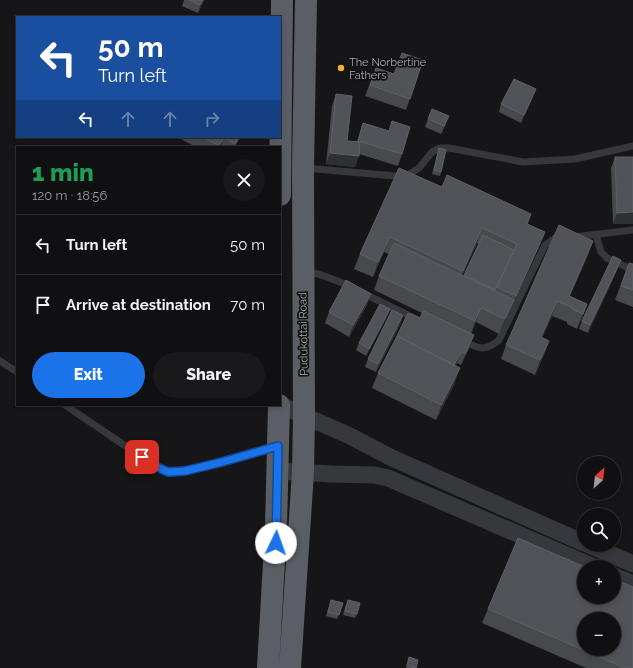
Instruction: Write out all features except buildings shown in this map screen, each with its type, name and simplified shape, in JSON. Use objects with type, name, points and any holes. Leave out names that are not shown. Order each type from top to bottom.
[{"type":"highway","points":[[281,98],[282,0]]},
{"type":"highway","name":"Pudukottai Road","points":[[290,668],[303,472],[303,168],[306,0]]},
{"type":"highway","points":[[268,668],[276,527],[280,406]]},
{"type":"street","points":[[281,405],[350,436],[390,457],[577,540]]},
{"type":"street","points":[[278,470],[374,474],[388,478],[578,560]]},
{"type":"street","points":[[605,552],[633,564]]},
{"type":"street","points":[[621,579],[633,584]]},
{"type":"lane","points":[[303,168],[396,176],[408,175],[419,168],[432,152],[440,148],[449,148],[523,162],[575,159],[633,146]]},
{"type":"lane","points":[[459,339],[483,349],[492,346],[500,340],[545,245],[555,238],[633,230]]},
{"type":"lane","points":[[596,235],[601,252],[607,258],[633,270]]},
{"type":"lane","points":[[303,271],[333,278],[424,322]]},
{"type":"lane","points":[[0,361],[16,371]]},
{"type":"lane","points":[[66,406],[155,466],[168,472],[185,471],[278,446]]},
{"type":"place","name":"The Norbertine Fathers","points":[[341,68]]},
{"type":"route","points":[[142,457],[155,466],[168,472],[185,471],[278,446],[276,543]]}]
